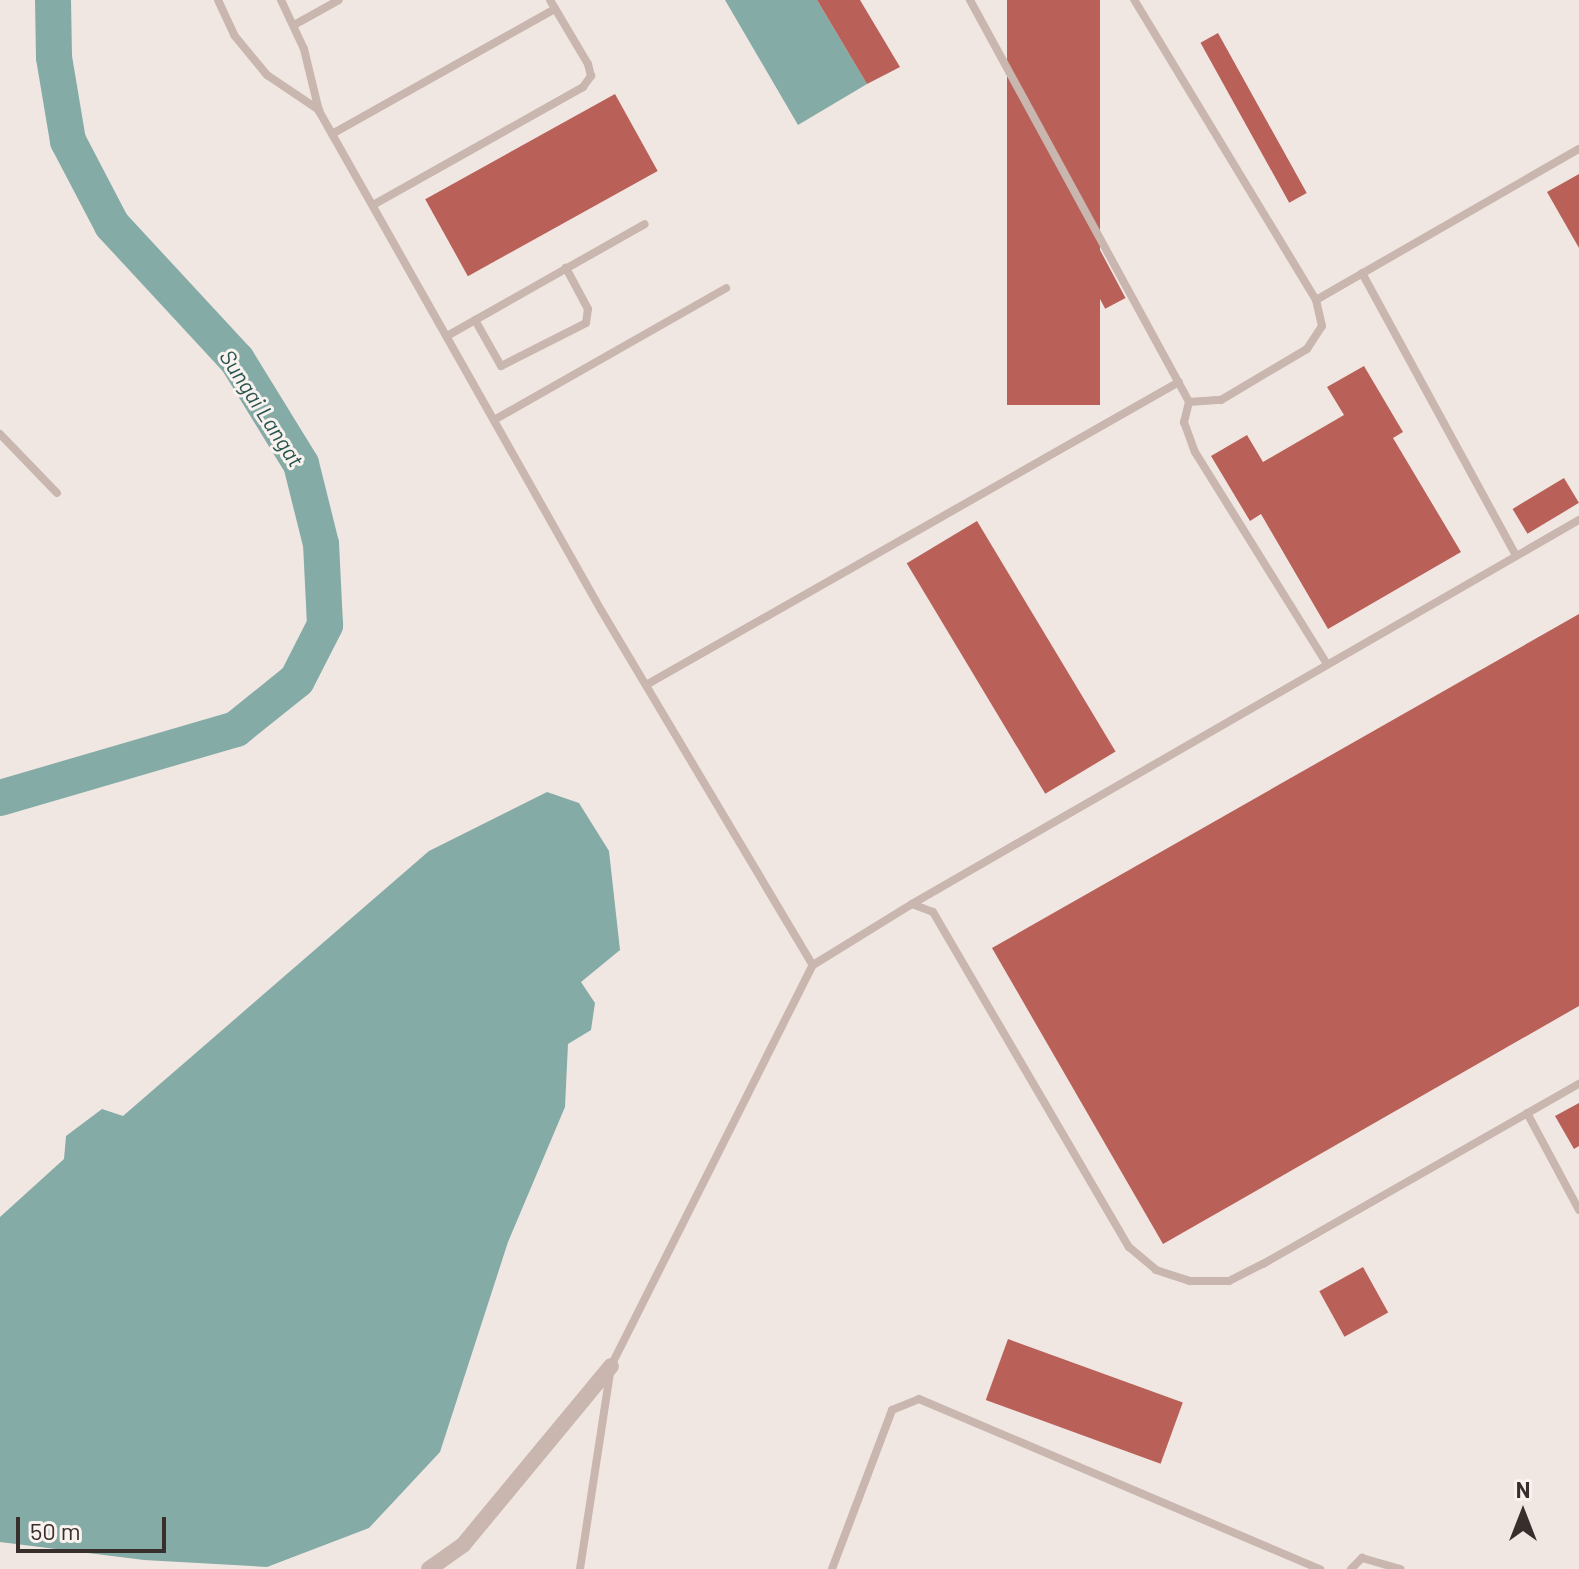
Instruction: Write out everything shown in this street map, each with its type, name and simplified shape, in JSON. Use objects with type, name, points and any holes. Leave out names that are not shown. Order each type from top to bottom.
[{"type":"street","points":[[429,1569],[463,1545],[611,1366]]},
{"type":"lane","points":[[218,0],[234,35],[267,75],[319,111]]},
{"type":"lane","points":[[281,0],[294,25],[319,111],[646,685],[813,965]]},
{"type":"lane","points":[[294,25],[339,0]]},
{"type":"lane","points":[[373,205],[583,87],[591,76],[588,64],[550,0]]},
{"type":"lane","points":[[970,0],[1189,402],[1184,422],[1195,452],[1327,664]]},
{"type":"lane","points":[[1134,0],[1316,300],[1322,326],[1307,349],[1221,400],[1189,402]]},
{"type":"lane","points":[[332,134],[555,9]]},
{"type":"lane","points":[[1316,300],[1579,149]]},
{"type":"lane","points":[[447,336],[645,224]]},
{"type":"lane","points":[[475,320],[501,366],[574,330],[590,317],[566,268]]},
{"type":"lane","points":[[1362,273],[1516,555]]},
{"type":"lane","points":[[494,420],[726,288]]},
{"type":"lane","points":[[646,685],[1179,382]]},
{"type":"lane","points":[[0,434],[57,493]]},
{"type":"lane","points":[[580,1569],[611,1366],[813,965],[912,904],[1579,520]]},
{"type":"lane","points":[[912,904],[933,912],[1129,1247],[1156,1270],[1190,1281],[1229,1281],[1579,1084]]},
{"type":"lane","points":[[1527,1113],[1579,1210]]},
{"type":"lane","points":[[832,1569],[892,1410],[919,1399],[1320,1569]]},
{"type":"lane","points":[[1351,1569],[1362,1558],[1400,1569]]},
{"type":"water","points":[[725,0],[817,0],[867,84],[798,125]]},
{"type":"water","points":[[547,792],[579,803],[609,851],[620,950],[581,982],[595,1003],[591,1030],[568,1044],[565,1107],[508,1242],[440,1452],[369,1528],[267,1567],[144,1560],[0,1542],[0,1217],[64,1159],[66,1136],[102,1109],[123,1116],[429,851]]},
{"type":"building","points":[[817,0],[860,0],[900,67],[867,84]]},
{"type":"building","points":[[1007,0],[1100,0],[1100,405],[1007,405]]},
{"type":"building","points":[[1218,33],[1307,193],[1289,203],[1201,43]]},
{"type":"building","points":[[615,94],[658,171],[468,276],[425,199]]},
{"type":"building","points":[[1041,139],[1126,298],[1105,309],[1021,150]]},
{"type":"building","points":[[1579,174],[1579,248],[1547,192]]},
{"type":"building","points":[[1364,366],[1403,432],[1393,438],[1461,552],[1328,629],[1261,514],[1250,521],[1211,456],[1247,435],[1263,462],[1344,415],[1327,387]]},
{"type":"building","points":[[1564,478],[1579,503],[1528,534],[1513,509]]},
{"type":"building","points":[[977,521],[1116,752],[1045,794],[907,563]]},
{"type":"building","points":[[1579,614],[1579,1006],[1163,1244],[992,948]]},
{"type":"building","points":[[1579,1103],[1579,1146],[1574,1149],[1555,1116]]},
{"type":"building","points":[[1363,1267],[1388,1312],[1344,1337],[1319,1291]]},
{"type":"building","points":[[1008,1339],[1183,1403],[1161,1464],[986,1400]]},
{"type":"waterway","name":"Sungai Langat","points":[[0,798],[236,729],[297,680],[325,625],[321,544],[301,464],[237,360],[112,225],[68,141],[54,57],[53,0]]}]
